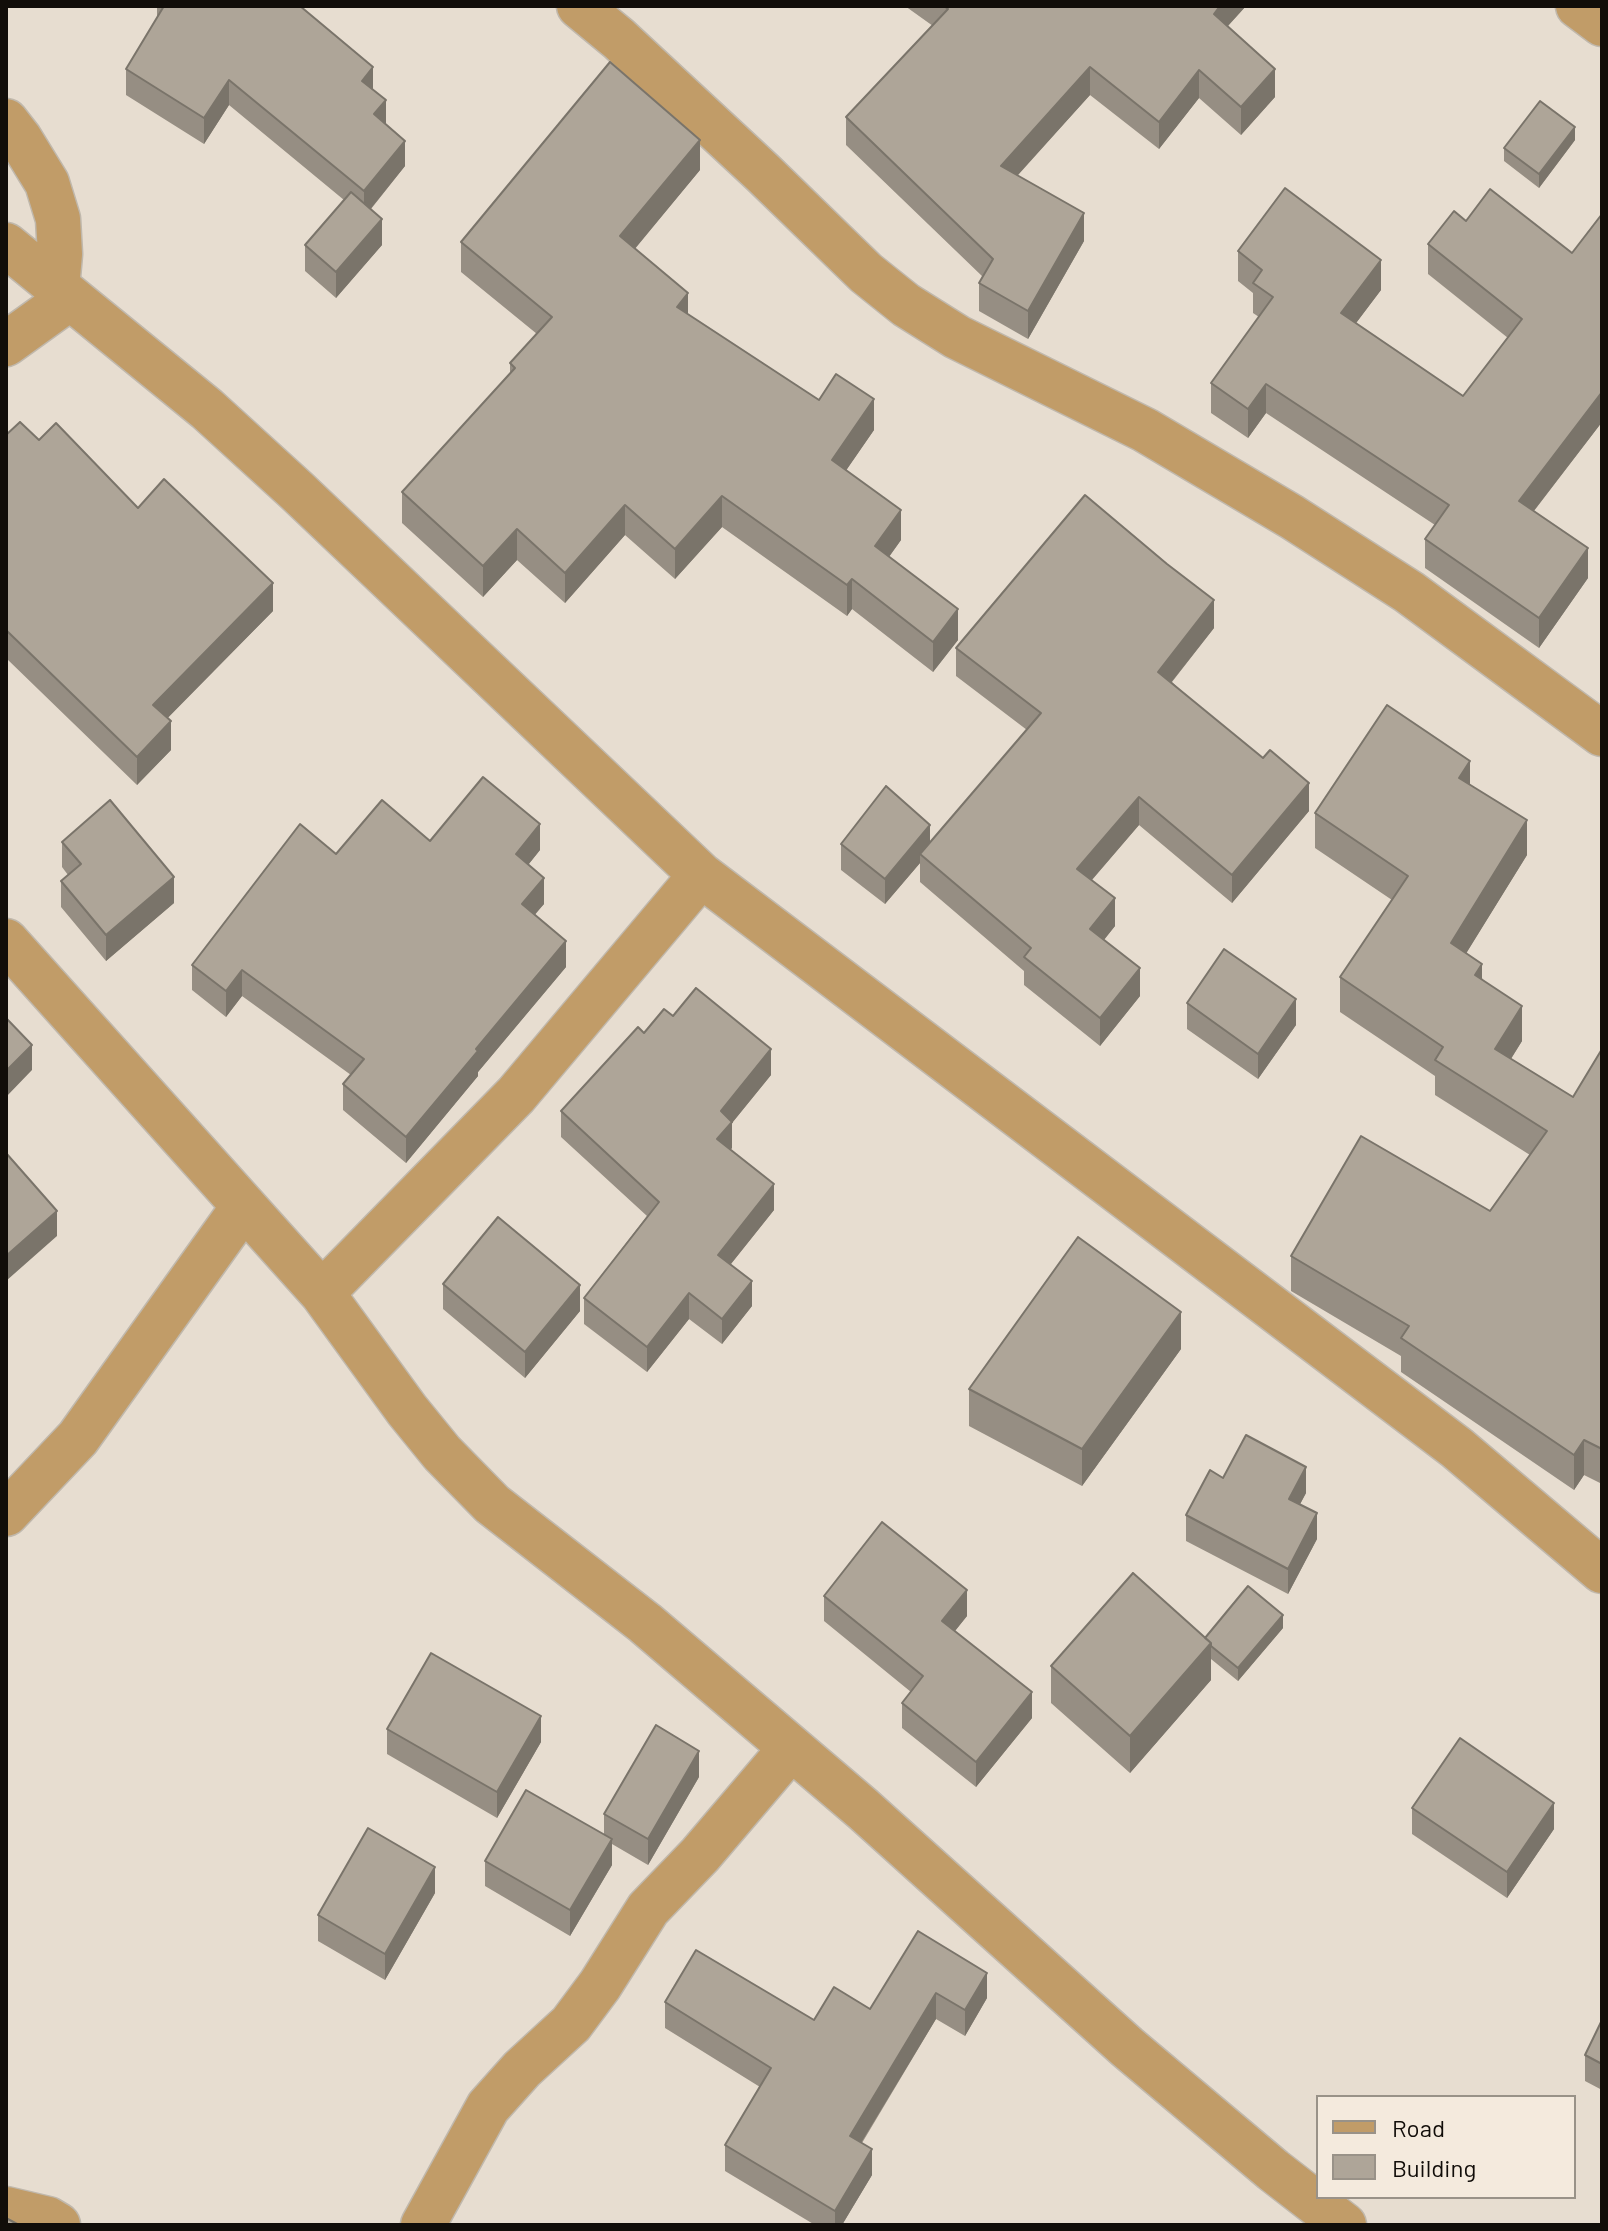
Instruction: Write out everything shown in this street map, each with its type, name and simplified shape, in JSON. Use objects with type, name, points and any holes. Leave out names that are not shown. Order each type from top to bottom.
[{"type":"street","points":[[579,6],[741,152],[866,273],[906,305],[957,337],[1145,430],[1292,517],[1409,592],[1602,734]]},
{"type":"street","points":[[1578,6],[1602,24]]},
{"type":"street","points":[[6,121],[47,183],[58,219],[64,293]]},
{"type":"street","points":[[6,245],[207,409],[701,875],[1457,1448],[1602,1571]]},
{"type":"street","points":[[6,344],[64,293]]},
{"type":"street","points":[[322,1293],[516,1095],[701,875]]},
{"type":"street","points":[[6,941],[322,1293],[424,1432],[492,1504],[645,1623],[863,1809],[1127,2047],[1273,2170],[1344,2225]]},
{"type":"street","points":[[6,1514],[78,1438],[244,1206]]},
{"type":"street","points":[[423,2225],[488,2107],[522,2069],[571,2024],[648,1909],[700,1855],[791,1748]]},
{"type":"street","points":[[6,2209],[48,2219],[58,2225]]},
{"type":"building","points":[[164,6],[300,6],[373,67],[362,81],[386,100],[374,114],[405,141],[364,191],[229,80],[204,118],[126,69]]},
{"type":"building","points":[[944,6],[1220,6],[1214,14],[1275,69],[1241,107],[1199,70],[1159,122],[1090,67],[1001,166],[1084,213],[1028,311],[979,283],[993,259],[846,117],[948,9]]},
{"type":"building","points":[[610,62],[700,140],[620,236],[688,293],[677,307],[819,400],[836,374],[874,399],[832,460],[901,510],[875,546],[958,609],[933,642],[852,579],[847,585],[722,496],[675,549],[625,505],[565,573],[517,529],[483,566],[402,492],[515,368],[510,363],[552,317],[461,242]]},
{"type":"building","points":[[1540,101],[1575,127],[1539,174],[1504,148]]},
{"type":"building","points":[[1285,188],[1381,260],[1341,313],[1463,396],[1522,319],[1428,244],[1454,211],[1466,221],[1490,189],[1572,253],[1602,214],[1602,392],[1519,501],[1588,548],[1539,618],[1425,539],[1449,505],[1266,384],[1248,409],[1211,383],[1273,297],[1253,283],[1262,270],[1238,251]]},
{"type":"building","points":[[351,192],[382,219],[336,272],[305,245]]},
{"type":"building","points":[[20,422],[39,440],[56,423],[138,508],[164,479],[273,583],[153,705],[171,721],[137,757],[6,632],[6,435]]},
{"type":"building","points":[[1085,495],[1214,600],[1158,672],[1263,758],[1270,750],[1309,783],[1232,875],[1139,797],[1077,869],[1115,898],[1090,929],[1140,968],[1100,1018],[1024,957],[1031,948],[920,854],[1041,713],[956,648]]},
{"type":"building","points":[[1387,705],[1470,761],[1459,778],[1527,820],[1451,943],[1482,964],[1475,975],[1522,1006],[1495,1049],[1573,1097],[1602,1049],[1602,1449],[1584,1440],[1574,1455],[1401,1338],[1409,1326],[1291,1256],[1361,1136],[1490,1211],[1547,1131],[1435,1060],[1443,1047],[1340,977],[1408,876],[1315,813]]},
{"type":"building","points":[[483,777],[540,824],[516,854],[544,878],[522,904],[566,941],[406,1137],[343,1084],[364,1059],[242,970],[226,991],[192,965],[300,824],[336,854],[382,800],[430,841]]},
{"type":"building","points":[[886,786],[930,825],[885,879],[841,844]]},
{"type":"building","points":[[110,800],[174,877],[106,935],[61,881],[81,864],[62,842]]},
{"type":"building","points":[[1224,949],[1296,999],[1258,1054],[1187,1003]]},
{"type":"building","points":[[696,988],[771,1049],[721,1111],[732,1122],[717,1139],[774,1184],[718,1255],[752,1281],[722,1319],[689,1293],[647,1347],[584,1298],[659,1202],[561,1111],[638,1027],[644,1033],[664,1009],[673,1016]]},
{"type":"building","points":[[6,1018],[32,1045],[6,1071]]},
{"type":"building","points":[[6,1153],[57,1211],[6,1256]]},
{"type":"building","points":[[498,1217],[580,1285],[525,1352],[443,1284]]},
{"type":"building","points":[[1078,1237],[1181,1312],[1082,1449],[969,1389]]},
{"type":"building","points":[[1246,1435],[1306,1467],[1289,1499],[1317,1513],[1288,1569],[1186,1515],[1210,1470],[1223,1478]]},
{"type":"building","points":[[882,1522],[967,1590],[942,1621],[1032,1692],[976,1762],[902,1703],[923,1676],[824,1596]]},
{"type":"building","points":[[1133,1573],[1211,1643],[1130,1736],[1051,1666]]},
{"type":"building","points":[[1248,1586],[1283,1615],[1238,1668],[1205,1638]]},
{"type":"building","points":[[431,1653],[541,1716],[497,1792],[387,1729]]},
{"type":"building","points":[[656,1725],[699,1751],[648,1839],[604,1814]]},
{"type":"building","points":[[1460,1738],[1554,1803],[1507,1872],[1412,1808]]},
{"type":"building","points":[[526,1790],[612,1839],[570,1910],[485,1861]]},
{"type":"building","points":[[368,1828],[435,1867],[385,1954],[318,1915]]},
{"type":"building","points":[[918,1931],[987,1973],[965,2010],[936,1993],[850,2136],[872,2149],[835,2211],[725,2145],[771,2068],[665,2002],[696,1950],[814,2020],[834,1987],[870,2009]]},
{"type":"building","points":[[1602,2020],[1602,2064],[1585,2055]]},
{"type":"building","points":[[6,2218],[19,2225],[6,2225]]}]
